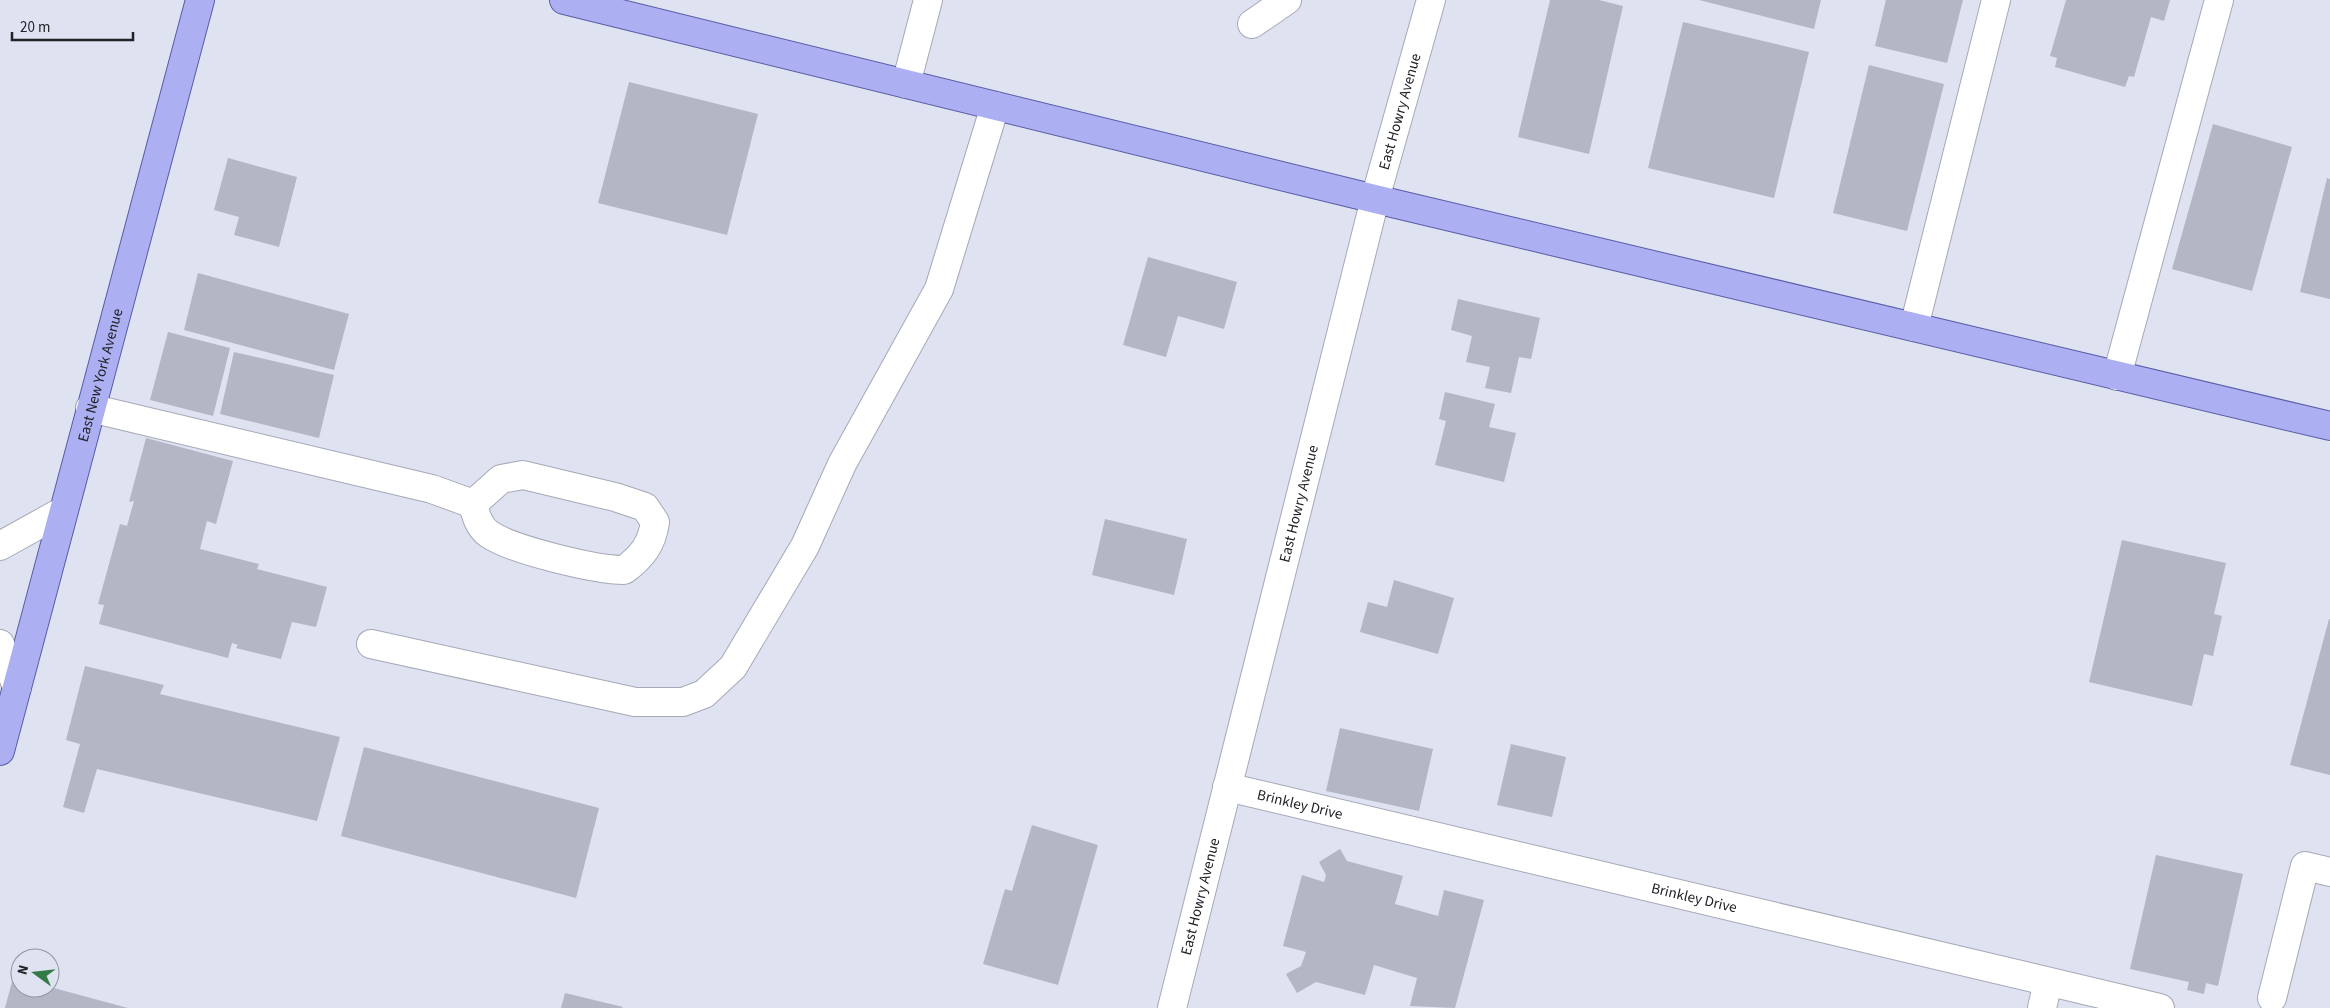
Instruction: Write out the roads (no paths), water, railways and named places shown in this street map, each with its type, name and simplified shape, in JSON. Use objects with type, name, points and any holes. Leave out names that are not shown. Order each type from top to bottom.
[{"type":"main road","name":"East New York Avenue","points":[[0,751],[200,0]]},
{"type":"main road","points":[[564,0],[1375,199],[2330,426]]},
{"type":"street","points":[[906,84],[928,0]]},
{"type":"street","points":[[1252,24],[1287,0]]},
{"type":"street","name":"East Howry Avenue","points":[[1172,1008],[1375,199],[1431,0]]},
{"type":"street","points":[[1914,327],[1996,0]]},
{"type":"street","points":[[2117,376],[2219,0]]},
{"type":"street","points":[[371,644],[635,702],[683,702],[704,694],[733,667],[805,546],[842,464],[939,288],[995,106]]},
{"type":"street","points":[[90,408],[432,489],[473,504]]},
{"type":"street","points":[[523,475],[615,497],[645,507],[655,522],[654,534],[646,550],[624,570],[606,570],[517,547],[489,534],[478,522],[473,504],[501,478],[523,475]]},
{"type":"street","points":[[0,546],[63,511]]},
{"type":"street","points":[[0,644],[17,686]]},
{"type":"street","name":"Brinkley Drive","points":[[1228,788],[2160,1008]]},
{"type":"street","points":[[2272,998],[2305,866],[2330,872]]},
{"type":"street","points":[[2042,1008],[2048,982]]}]
